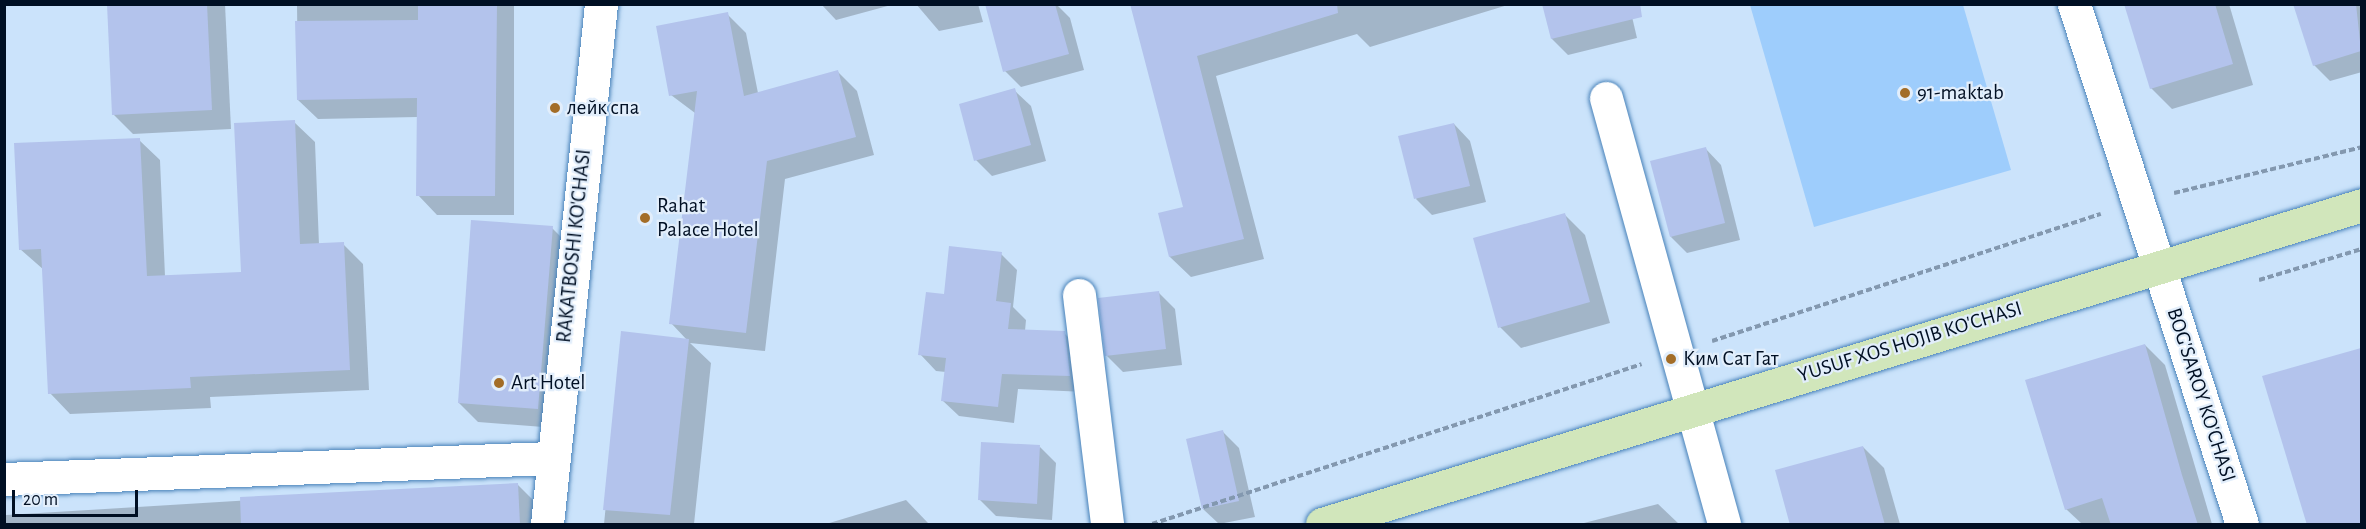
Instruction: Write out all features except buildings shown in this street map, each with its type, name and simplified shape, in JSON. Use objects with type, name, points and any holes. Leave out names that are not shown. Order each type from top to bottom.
[{"type":"main road","name":"YUSUF XOS HOJIB KO'CHASI","points":[[1322,525],[2361,205]]},
{"type":"street","name":"RAKATBOSHI KO'CHASI","points":[[547,525],[551,458],[601,4]]},
{"type":"street","name":"BOG'SAROY KO'CHASI","points":[[2074,4],[2242,525]]},
{"type":"street","points":[[1606,98],[1724,525]]},
{"type":"street","points":[[1079,295],[1107,525]]},
{"type":"street","points":[[4,479],[551,458]]},
{"type":"path","points":[[1708,342],[2138,201],[2361,147]]},
{"type":"path","points":[[1152,525],[1651,361]]},
{"type":"shaded area","points":[[1750,5],[1963,5],[2011,170],[1814,227]]},
{"type":"place","name":"91-maktab","points":[[1905,93]]},
{"type":"place","name":"лейк спа","points":[[555,108]]},
{"type":"place","name":"Rahat Palace Hotel","points":[[645,218]]},
{"type":"place","name":"Ким Сат Гат","points":[[1671,359]]},
{"type":"place","name":"Art Hotel","points":[[499,383]]}]
